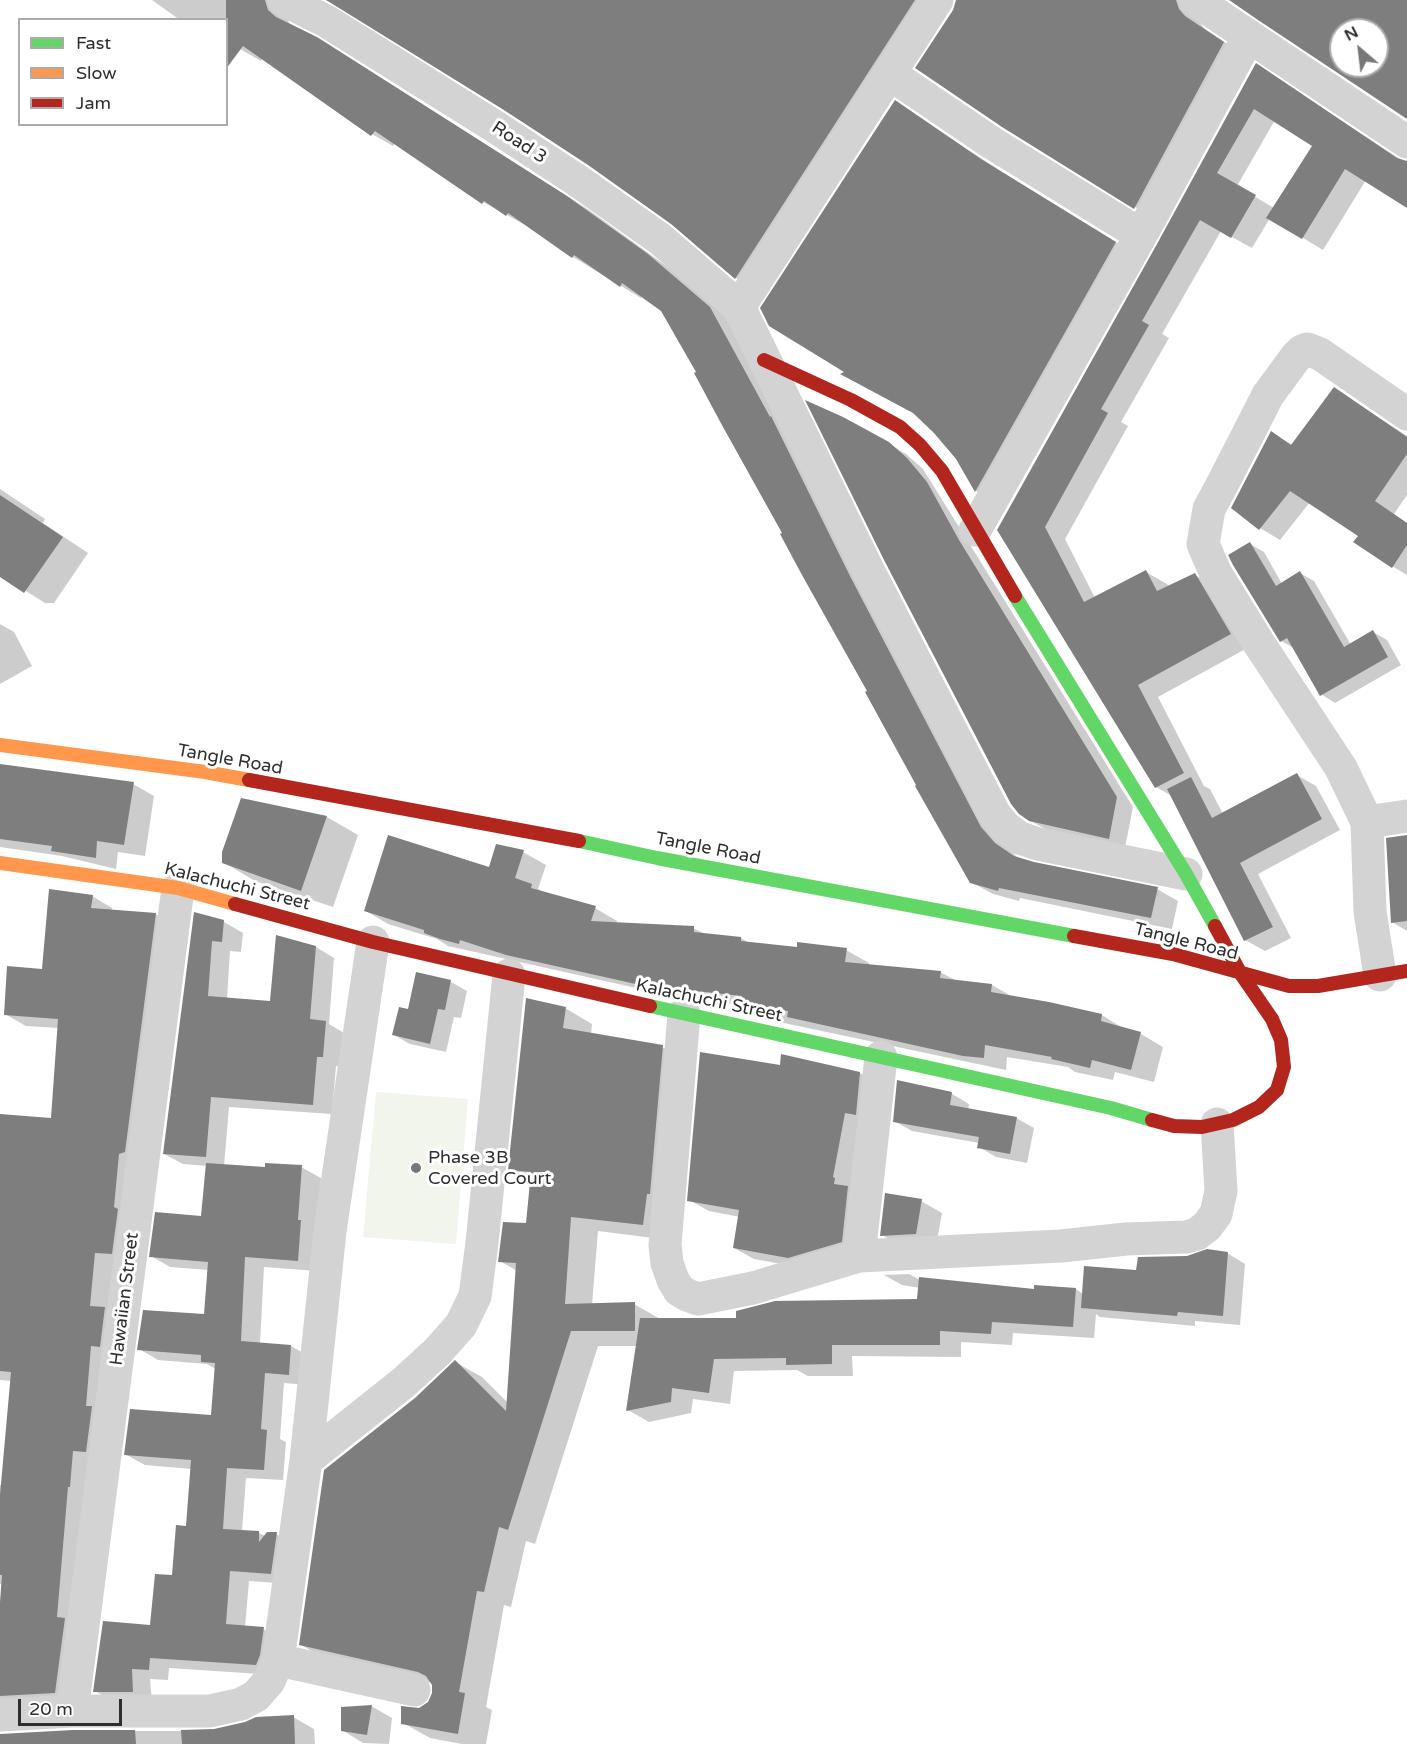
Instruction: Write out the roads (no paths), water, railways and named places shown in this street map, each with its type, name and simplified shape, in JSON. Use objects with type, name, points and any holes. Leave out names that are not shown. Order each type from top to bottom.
[{"type":"street","name":"Road 3","points":[[284,0],[326,21],[578,181],[660,239],[739,307]]},
{"type":"street","points":[[937,0],[739,307],[867,567],[995,815],[1006,828],[1020,838],[1038,844],[1186,874]]},
{"type":"street","points":[[1195,0],[1407,142]]},
{"type":"street","points":[[975,530],[1141,235],[1249,36]]},
{"type":"street","points":[[890,74],[992,143],[1141,235]]},
{"type":"street","points":[[1393,973],[1370,912],[1366,822],[1341,768],[1216,574],[1203,544],[1209,509],[1268,395],[1302,351],[1307,349],[1320,354],[1407,414]]},
{"type":"street","name":"Kalachuchi Street","points":[[0,863],[178,888],[373,942],[509,975],[1111,1108],[1174,1126],[1202,1127],[1217,1124],[1233,1120],[1258,1107],[1277,1090],[1284,1067],[1281,1040],[1272,1019],[1241,974],[1186,874],[975,530],[942,471],[920,445],[900,427],[852,400],[764,360]]},
{"type":"street","name":"Tangle Road","points":[[0,745],[205,772],[407,812],[531,831],[669,860],[1173,954],[1289,986],[1318,986],[1393,973]]},
{"type":"street","points":[[1366,822],[1407,816]]},
{"type":"street","name":"Hawaiian Street","points":[[72,1711],[178,888]]},
{"type":"street","points":[[0,1715],[72,1711],[210,1711],[241,1704],[256,1696],[269,1681],[278,1660],[306,1460],[330,1231],[373,942]]},
{"type":"street","points":[[306,1460],[403,1383],[437,1352],[460,1325],[475,1296],[509,975]]},
{"type":"street","points":[[684,1014],[665,1245],[669,1272],[679,1290],[698,1299],[753,1288],[859,1256],[1061,1246],[1126,1239],[1186,1237],[1197,1234],[1208,1226],[1216,1214],[1221,1191],[1217,1124]]},
{"type":"street","points":[[859,1256],[881,1057]]},
{"type":"street","points":[[278,1660],[414,1690]]},
{"type":"place","name":"Phase 3B Covered Court","points":[[416,1168]]}]
